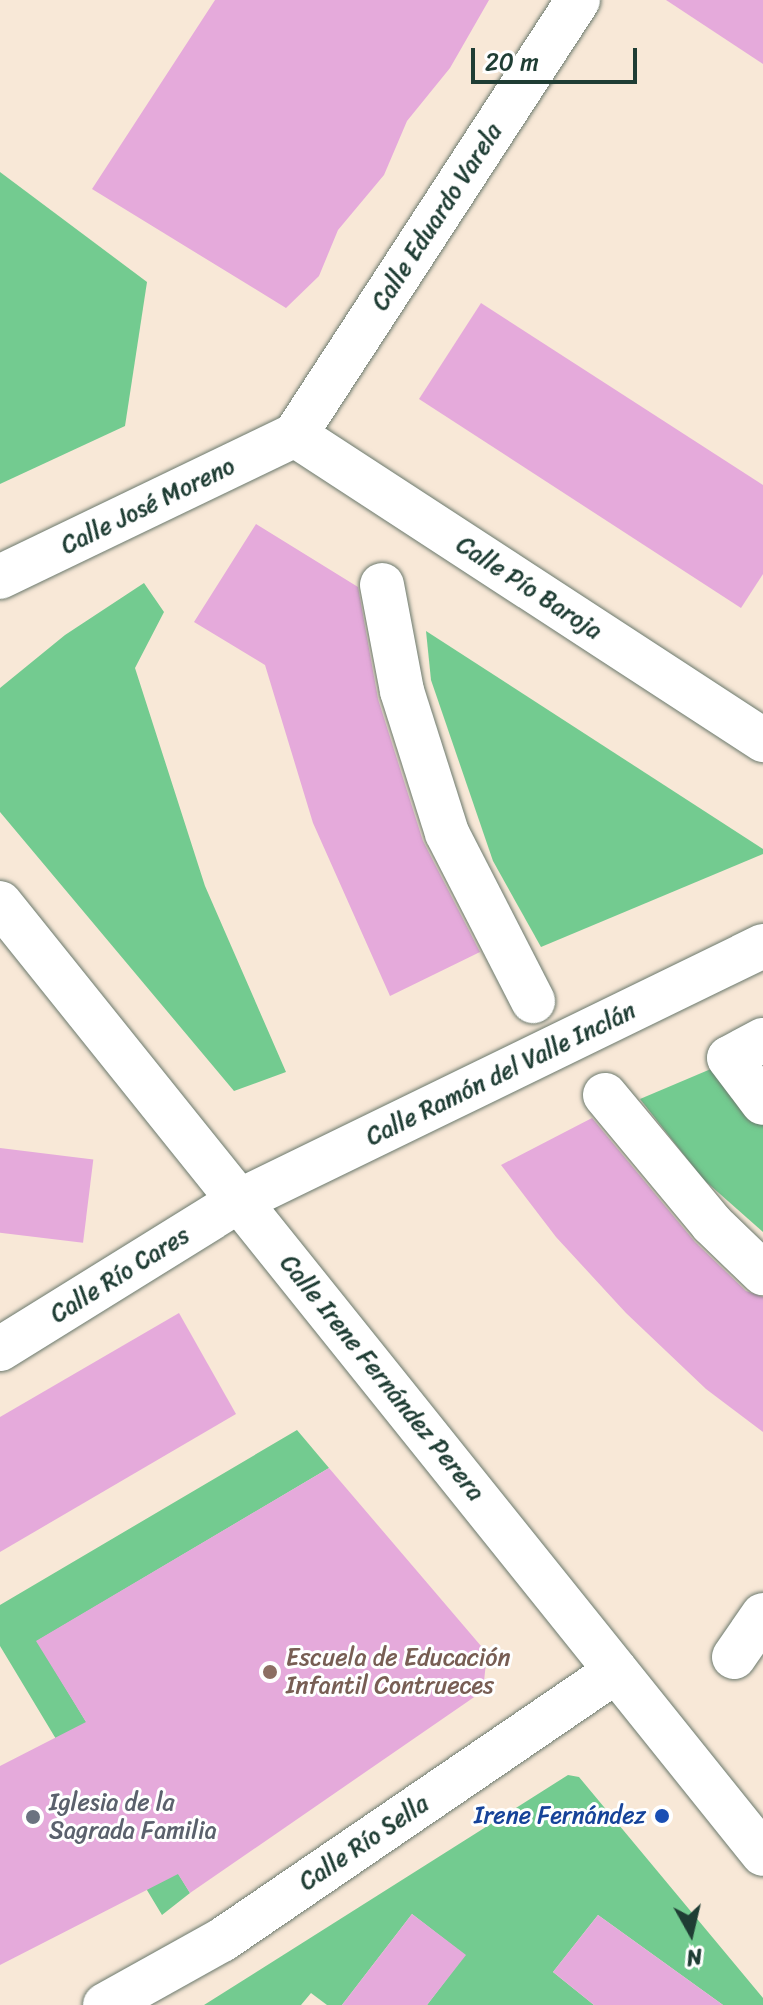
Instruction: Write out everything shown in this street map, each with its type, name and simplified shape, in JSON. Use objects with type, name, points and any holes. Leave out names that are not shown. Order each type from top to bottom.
[{"type":"street","name":"Calle Eduardo Varela","points":[[295,435],[578,0]]},
{"type":"street","name":"Calle José Moreno","points":[[0,577],[295,435]]},
{"type":"street","name":"Calle Pío Baroja","points":[[295,435],[763,740]]},
{"type":"street","points":[[382,585],[402,691],[447,833],[533,1001]]},
{"type":"street","name":"Calle Irene Fernández Perera","points":[[0,903],[763,1854]]},
{"type":"street","name":"Calle Ramón del Valle Inclán","points":[[239,1201],[763,946]]},
{"type":"street","points":[[763,1040],[729,1058],[763,1103]]},
{"type":"street","points":[[605,1095],[662,1167],[757,1252]]},
{"type":"street","name":"Calle Río Cares","points":[[0,1349],[239,1201]]},
{"type":"street","points":[[734,1657],[763,1615]]},
{"type":"street","name":"Calle Río Sella","points":[[105,2005],[222,1940],[616,1671]]},
{"type":"green space","points":[[0,172],[147,282],[125,426],[0,484]]},
{"type":"green space","points":[[144,583],[164,612],[135,668],[205,886],[286,1072],[234,1091],[0,812],[0,688],[65,635]]},
{"type":"green space","points":[[426,631],[763,849],[763,854],[541,947],[493,861],[431,680]]},
{"type":"green space","points":[[725,1063],[763,1113],[763,1232],[703,1179],[640,1099]]},
{"type":"green space","points":[[297,1430],[329,1468],[37,1641],[190,1893],[162,1915],[0,1646],[0,1605]]},
{"type":"green space","points":[[568,1775],[579,1777],[763,1998],[763,2005],[723,2005],[598,1915],[553,1972],[594,2005],[427,2005],[465,1955],[412,1914],[342,2005],[327,2005],[311,1993],[301,2005],[204,2005]]},
{"type":"building","points":[[215,0],[489,0],[450,68],[407,121],[384,175],[338,230],[319,276],[286,308],[92,189]]},
{"type":"building","points":[[666,0],[763,0],[763,64]]},
{"type":"building","points":[[481,303],[763,485],[763,574],[741,608],[419,399]]},
{"type":"building","points":[[256,524],[358,587],[378,699],[423,841],[480,952],[390,996],[313,823],[265,665],[194,622]]},
{"type":"building","points":[[592,1118],[695,1242],[746,1291],[763,1297],[763,1432],[706,1389],[626,1313],[556,1237],[501,1165]]},
{"type":"building","points":[[0,1148],[93,1159],[83,1243],[0,1233]]},
{"type":"building","points":[[179,1313],[236,1414],[0,1552],[0,1417]]},
{"type":"building","name":"Escuela de Educación Infantil Contrueces","points":[[329,1468],[487,1653],[483,1691],[190,1893],[178,1874],[0,1965],[0,1766],[86,1722],[36,1641]]},
{"type":"building","points":[[412,1914],[466,1955],[427,2005],[342,2005]]},
{"type":"building","points":[[598,1915],[723,2005],[594,2005],[553,1972]]},
{"type":"place","name":"Escuela de Educación Infantil Contrueces","points":[[270,1672]]},
{"type":"place","name":"Irene Fernández","points":[[662,1816]]},
{"type":"place","name":"Iglesia de la Sagrada Familia","points":[[33,1817]]}]
